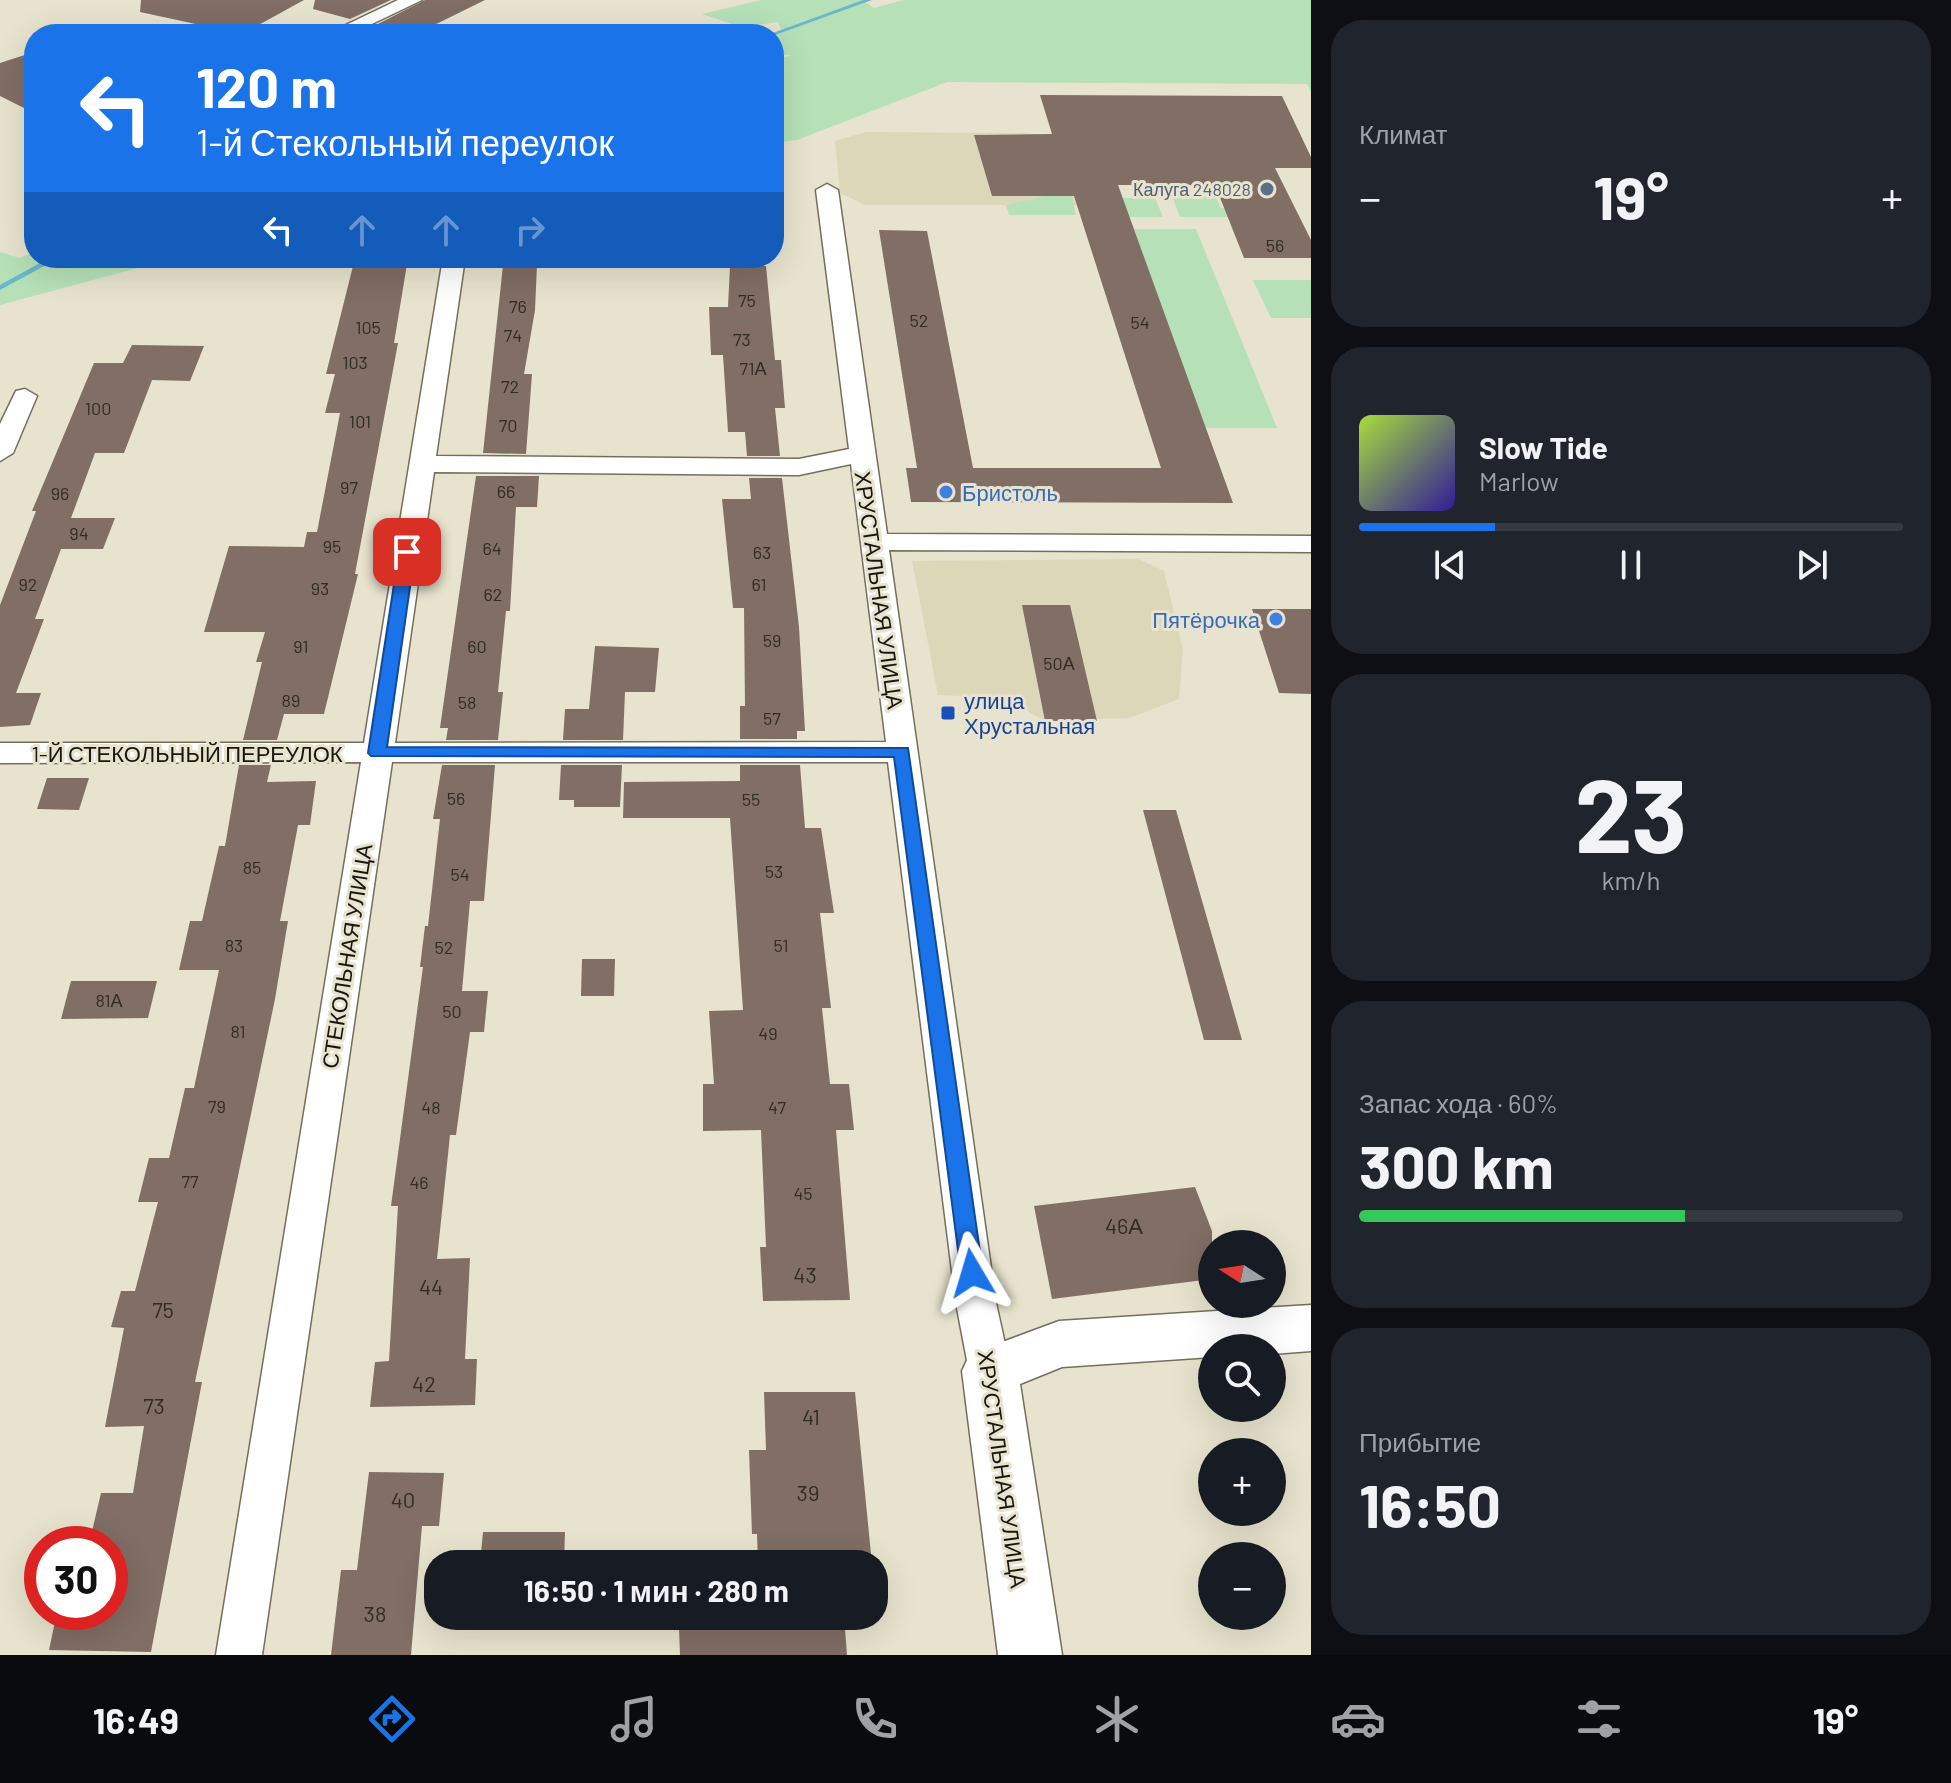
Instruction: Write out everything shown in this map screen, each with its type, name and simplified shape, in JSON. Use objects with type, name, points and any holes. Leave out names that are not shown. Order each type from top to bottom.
[{"type":"main road","points":[[990,1371],[1059,1344],[1311,1328]]},
{"type":"main road","name":"ХРУСТАЛЬНАЯ УЛИЦА","points":[[990,1371],[1030,1655]]},
{"type":"street","points":[[359,24],[413,0]]},
{"type":"street","name":"ХРУСТАЛЬНАЯ УЛИЦА","points":[[827,190],[976,1303],[990,1371]]},
{"type":"street","name":"СТЕКОЛЬНАЯ УЛИЦА","points":[[239,1655],[452,268]]},
{"type":"street","points":[[0,453],[25,396]]},
{"type":"street","points":[[421,464],[799,467],[861,454]]},
{"type":"street","points":[[875,542],[1311,544]]},
{"type":"street","name":"1-Й СТЕКОЛЬНЫЙ ПЕРЕУЛОК","points":[[0,753],[902,752]]},
{"type":"shaded area","points":[[866,132],[1022,133],[1030,161],[1063,161],[1077,205],[865,205],[840,193],[835,141]]},
{"type":"shaded area","points":[[1139,559],[1164,571],[1183,650],[1179,699],[1129,718],[1045,721],[1004,698],[938,695],[912,561]]},
{"type":"green space","points":[[761,0],[862,0],[874,8],[904,0],[1311,0],[1311,92],[1307,84],[947,82],[797,140],[784,142],[784,58],[792,55],[784,55],[784,24],[732,24],[702,14]]},
{"type":"green space","points":[[1022,133],[1058,136],[1076,215],[1009,215],[1006,205],[1042,197]]},
{"type":"green space","points":[[1172,196],[1215,196],[1221,208],[1291,208],[1296,217],[1180,217]]},
{"type":"green space","points":[[1094,198],[1155,198],[1163,217],[1101,217]]},
{"type":"green space","points":[[1134,229],[1196,229],[1277,428],[1204,428]]},
{"type":"green space","points":[[0,252],[24,256],[24,268],[138,268],[0,305]]},
{"type":"green space","points":[[1253,280],[1311,280],[1311,318],[1271,318]]},
{"type":"building","points":[[141,0],[304,0],[260,24],[196,24],[140,12]]},
{"type":"building","points":[[315,0],[391,0],[350,19],[313,9]]},
{"type":"building","points":[[425,0],[485,0],[436,24],[378,24]]},
{"type":"building","points":[[24,55],[24,108],[0,96],[0,63]]},
{"type":"building","points":[[1040,95],[1282,96],[1311,157],[1311,168],[1275,168],[1311,240],[1311,258],[1244,258],[1215,185],[1118,185],[1233,503],[911,502],[906,468],[917,468],[879,230],[927,231],[973,468],[1161,468],[1074,196],[992,196],[974,135],[1052,134]]},
{"type":"building","points":[[352,268],[406,268],[394,343],[398,343],[355,574],[358,574],[324,714],[284,714],[277,740],[243,740],[262,662],[256,662],[265,632],[204,632],[229,546],[304,547],[307,532],[317,532],[340,413],[325,413],[335,374],[326,374]]},
{"type":"building","points":[[503,268],[537,268],[535,310],[524,374],[532,374],[526,454],[483,453]]},
{"type":"building","points":[[730,268],[766,268],[775,360],[781,360],[785,408],[775,408],[780,456],[747,456],[745,432],[728,432],[723,355],[711,355],[709,307],[728,307]]},
{"type":"building","points":[[132,345],[204,346],[190,381],[152,380],[124,453],[95,453],[71,518],[115,518],[103,549],[61,549],[35,619],[44,619],[16,693],[41,693],[30,725],[0,727],[0,605],[36,511],[32,511],[94,363],[123,363]]},
{"type":"building","points":[[476,476],[539,476],[537,507],[516,507],[510,611],[506,611],[498,692],[503,692],[498,740],[446,740],[448,728],[440,728]]},
{"type":"building","points":[[749,478],[782,478],[799,627],[805,731],[797,731],[797,739],[740,739],[740,706],[745,706],[744,608],[733,608],[722,499],[751,499]]},
{"type":"building","points":[[1022,605],[1070,605],[1097,721],[1045,721]]},
{"type":"building","points":[[1252,609],[1311,609],[1311,694],[1279,693]]},
{"type":"building","points":[[595,646],[659,648],[655,692],[625,692],[623,740],[563,740],[565,709],[589,709]]},
{"type":"building","points":[[239,765],[271,765],[267,782],[316,781],[310,825],[298,825],[280,921],[288,921],[275,999],[195,1382],[202,1382],[151,1652],[49,1650],[53,1630],[128,1630],[128,1526],[93,1526],[101,1493],[133,1493],[144,1426],[105,1427],[124,1328],[111,1327],[121,1291],[135,1291],[158,1202],[138,1202],[149,1158],[169,1158],[185,1088],[194,1088],[219,970],[179,970],[190,921],[202,921],[219,846],[225,846]]},
{"type":"building","points":[[442,765],[495,765],[484,901],[470,901],[462,991],[488,991],[484,1032],[470,1032],[456,1135],[450,1135],[437,1259],[470,1258],[465,1359],[477,1359],[475,1405],[370,1407],[375,1362],[389,1361],[398,1206],[391,1206],[423,967],[420,967],[425,926],[428,926],[440,819],[433,819]]},
{"type":"building","points":[[561,765],[622,765],[620,807],[574,807],[574,800],[559,800]]},
{"type":"building","points":[[740,765],[800,765],[805,828],[821,828],[834,913],[820,913],[831,1008],[822,1008],[830,1084],[849,1084],[854,1130],[836,1130],[850,1300],[763,1301],[760,1247],[766,1247],[761,1130],[703,1131],[703,1084],[714,1084],[709,1011],[743,1010],[730,818],[623,818],[624,782],[740,781]]},
{"type":"building","points":[[47,778],[89,778],[79,810],[37,809]]},
{"type":"building","points":[[1143,810],[1176,810],[1242,1040],[1204,1040]]},
{"type":"building","points":[[582,959],[615,959],[614,996],[581,996]]},
{"type":"building","points":[[71,981],[157,981],[148,1018],[61,1019]]},
{"type":"building","points":[[1195,1187],[1212,1230],[1198,1230],[1198,1281],[1052,1299],[1034,1206]]},
{"type":"building","points":[[764,1392],[855,1392],[871,1550],[758,1550],[757,1534],[752,1534],[749,1450],[766,1450]]},
{"type":"building","points":[[369,1472],[444,1473],[439,1526],[422,1526],[411,1655],[331,1655],[341,1570],[357,1570]]},
{"type":"building","points":[[483,1532],[565,1532],[564,1550],[481,1550]]},
{"type":"building","points":[[679,1630],[845,1630],[847,1655],[680,1655]]},
{"type":"waterway","points":[[784,30],[869,0]]},
{"type":"waterway","points":[[0,288],[37,268]]},
{"type":"place","name":"Калуга 248028","points":[[1267,189]]},
{"type":"place","name":"Бристоль","points":[[946,492]]},
{"type":"place","name":"Пятёрочка","points":[[1276,619]]},
{"type":"place","name":"улица Хрустальная","points":[[948,713]]},
{"type":"route","points":[[407,552],[377,753],[902,752],[910,791],[972,1273]]}]
